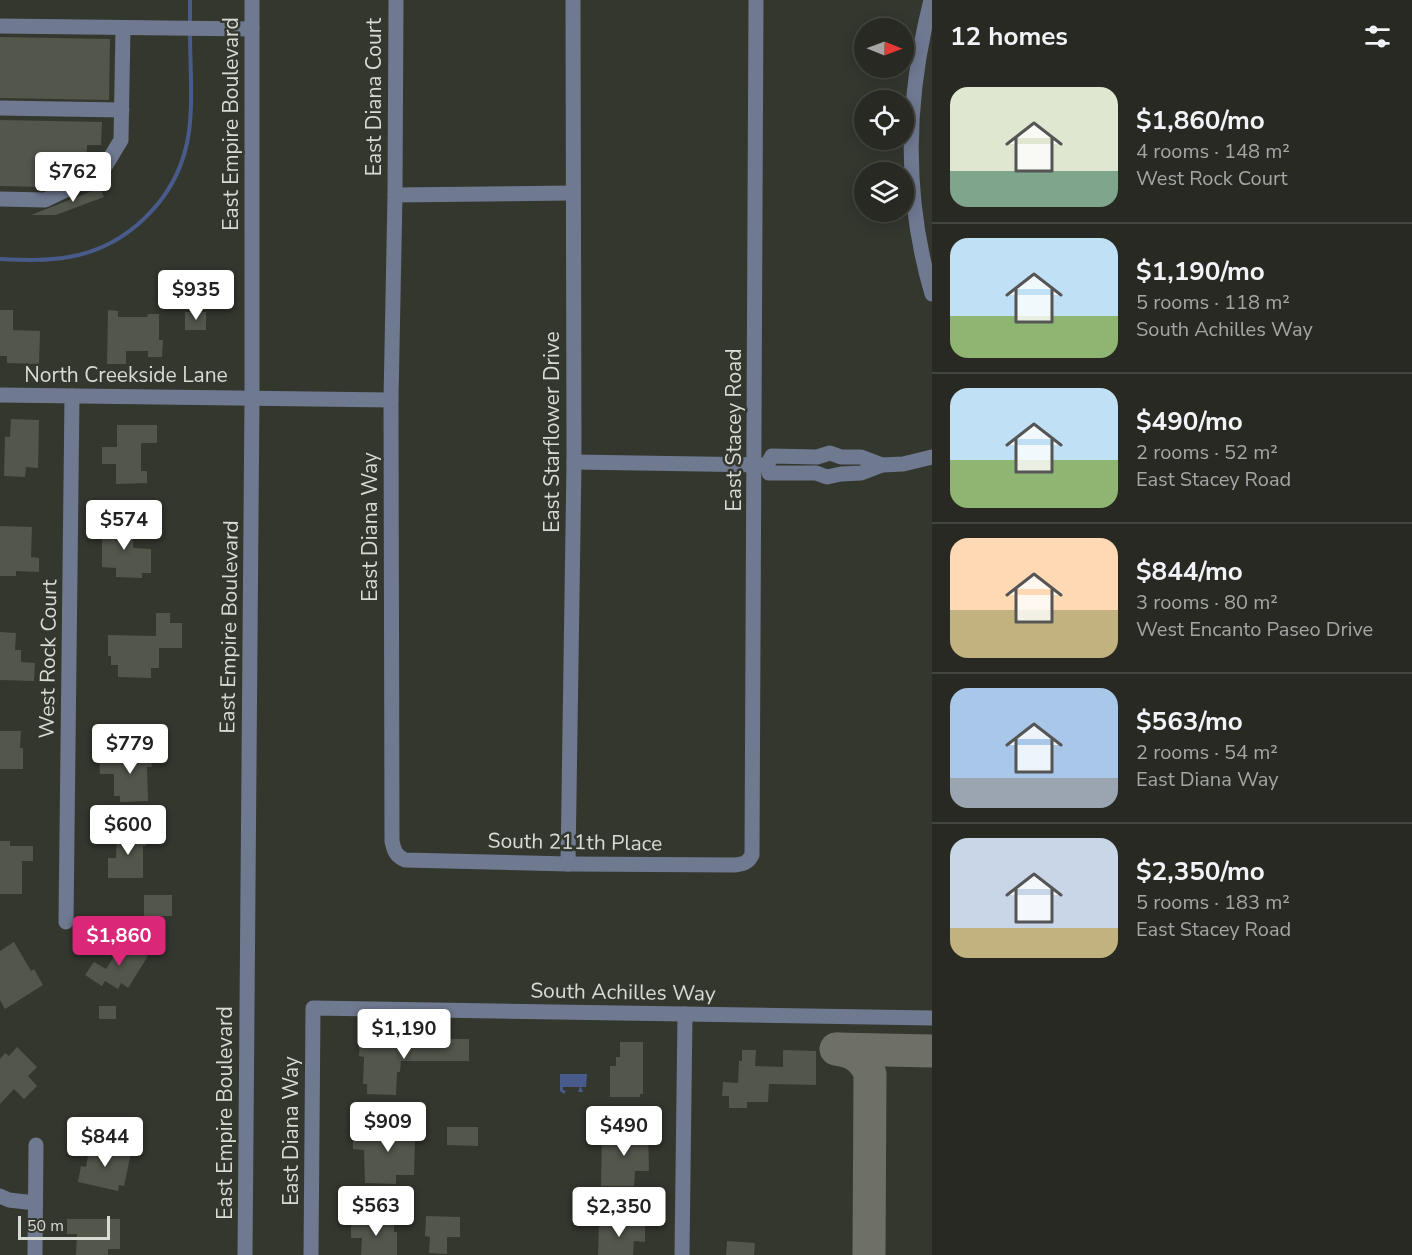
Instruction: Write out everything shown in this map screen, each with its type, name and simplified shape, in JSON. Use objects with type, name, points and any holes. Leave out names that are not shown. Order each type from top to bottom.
[{"type":"street","name":"East Empire Boulevard","points":[[245,1255],[252,397],[252,0]]},
{"type":"street","name":"East Diana Court","points":[[395,195],[396,0]]},
{"type":"street","name":"East Starflower Drive","points":[[568,864],[573,462],[573,0]]},
{"type":"street","name":"East Stacey Road","points":[[750,860],[761,465],[756,0]]},
{"type":"street","points":[[931,0],[914,81],[911,131],[912,183],[919,245],[932,294]]},
{"type":"street","points":[[0,27],[252,29]]},
{"type":"street","points":[[0,199],[45,200],[101,173],[121,141],[123,28]]},
{"type":"street","points":[[0,108],[122,110]]},
{"type":"street","points":[[395,195],[573,193]]},
{"type":"street","name":"East Diana Way","points":[[395,195],[391,400],[392,841],[394,851],[399,857]]},
{"type":"street","name":"North Creekside Lane","points":[[0,395],[391,400]]},
{"type":"street","name":"West Rock Court","points":[[66,922],[72,396]]},
{"type":"street","points":[[573,462],[761,465],[772,456],[817,457],[830,453],[841,457],[861,457],[882,465]]},
{"type":"street","points":[[816,473],[817,457]]},
{"type":"street","points":[[761,465],[769,472],[816,473],[827,477],[861,473],[882,465],[903,464],[932,457]]},
{"type":"street","name":"South 211th Place","points":[[399,857],[405,860],[568,864],[735,865],[750,860]]},
{"type":"street","name":"East Diana Way","points":[[311,1255],[313,1008]]},
{"type":"street","name":"South Achilles Way","points":[[313,1008],[932,1018]]},
{"type":"street","points":[[682,1255],[685,1014]]},
{"type":"street","points":[[35,1255],[36,1145]]},
{"type":"street","points":[[0,1196],[9,1200],[35,1203]]},
{"type":"water","points":[[560,1074],[587,1074],[586,1087],[581,1087],[583,1092],[578,1092],[580,1087],[563,1087],[566,1091],[564,1094],[560,1091]]},
{"type":"building","points":[[0,37],[110,39],[109,100],[0,98]]},
{"type":"building","points":[[0,120],[102,122],[101,145],[87,145],[86,166],[42,165],[42,187],[0,186]]},
{"type":"building","points":[[100,188],[104,197],[56,215],[31,215]]},
{"type":"building","points":[[0,310],[13,310],[13,330],[40,331],[39,364],[7,363],[7,356],[0,356]]},
{"type":"building","points":[[108,310],[118,311],[118,317],[147,317],[148,314],[159,314],[159,340],[163,340],[162,357],[148,357],[148,351],[126,351],[126,364],[107,364]]},
{"type":"building","points":[[185,312],[206,312],[206,330],[185,330]]},
{"type":"building","points":[[11,419],[39,420],[38,468],[26,467],[25,477],[4,476],[5,437],[10,437]]},
{"type":"building","points":[[117,425],[157,425],[157,443],[141,443],[141,471],[147,471],[147,483],[116,484],[116,464],[102,464],[102,447],[117,447]]},
{"type":"building","points":[[102,523],[134,523],[133,548],[151,549],[151,573],[142,573],[142,578],[116,577],[116,568],[102,567]]},
{"type":"building","points":[[0,526],[32,527],[31,557],[39,558],[39,572],[16,571],[16,576],[0,576]]},
{"type":"building","points":[[156,613],[170,613],[170,623],[182,623],[182,648],[159,648],[159,668],[151,668],[151,678],[118,677],[118,665],[111,665],[111,656],[108,656],[108,635],[156,636]]},
{"type":"building","points":[[0,632],[16,633],[15,650],[21,650],[21,662],[35,663],[34,681],[0,680]]},
{"type":"building","points":[[0,731],[21,731],[20,748],[23,748],[23,769],[0,769]]},
{"type":"building","points":[[138,749],[155,749],[155,758],[151,758],[152,767],[147,767],[148,801],[120,802],[120,796],[114,796],[114,774],[100,774],[99,758],[138,757]]},
{"type":"building","points":[[117,832],[146,832],[146,846],[143,846],[143,878],[108,878],[108,858],[116,858]]},
{"type":"building","points":[[0,841],[10,841],[10,846],[33,846],[33,861],[22,861],[22,894],[0,894]]},
{"type":"building","points":[[144,895],[172,895],[172,916],[144,916]]},
{"type":"building","points":[[124,941],[148,956],[128,988],[121,983],[118,989],[105,981],[102,986],[85,975],[94,962],[106,969]]},
{"type":"building","points":[[14,942],[31,971],[34,969],[43,985],[5,1009],[0,1000],[0,951]]},
{"type":"building","points":[[99,1006],[116,1006],[116,1019],[99,1019]]},
{"type":"building","points":[[423,1039],[469,1039],[469,1061],[401,1061],[400,1072],[397,1072],[396,1095],[367,1094],[367,1084],[363,1084],[364,1057],[359,1056],[360,1040],[423,1044]]},
{"type":"building","points":[[620,1042],[643,1042],[643,1094],[640,1094],[640,1097],[610,1097],[610,1066],[616,1066],[616,1057],[620,1057]]},
{"type":"building","points":[[17,1047],[37,1067],[28,1076],[37,1086],[24,1099],[14,1089],[0,1104],[0,1059],[5,1053],[9,1056]]},
{"type":"building","points":[[742,1050],[756,1050],[755,1066],[783,1067],[783,1050],[816,1051],[816,1085],[769,1084],[768,1102],[747,1102],[747,1108],[729,1108],[729,1096],[722,1096],[723,1082],[738,1083]]},
{"type":"building","points":[[387,1126],[422,1127],[422,1140],[415,1140],[414,1175],[396,1175],[396,1184],[365,1183],[364,1150],[353,1149],[353,1133],[387,1134]]},
{"type":"building","points":[[447,1127],[478,1127],[478,1146],[447,1145]]},
{"type":"building","points":[[602,1131],[648,1131],[649,1171],[635,1171],[634,1186],[601,1186]]},
{"type":"building","points":[[90,1144],[131,1153],[124,1186],[119,1185],[118,1191],[78,1182],[81,1166],[86,1167]]},
{"type":"building","points":[[426,1216],[460,1217],[460,1237],[447,1237],[447,1254],[429,1253],[430,1237],[425,1236]]},
{"type":"building","points":[[67,1219],[120,1219],[120,1249],[108,1249],[108,1255],[76,1255],[77,1234],[67,1234]]},
{"type":"building","points":[[351,1220],[394,1221],[394,1232],[397,1232],[397,1255],[361,1255],[362,1238],[351,1238]]},
{"type":"building","points":[[599,1222],[645,1224],[645,1242],[634,1241],[633,1255],[598,1255]]},
{"type":"building","points":[[727,1241],[755,1243],[754,1255],[726,1255]]},
{"type":"waterway","points":[[190,0],[190,26]]},
{"type":"waterway","points":[[0,259],[52,259],[90,252],[129,232],[160,201],[181,164],[187,143],[191,103],[190,33]]},
{"type":"taxiway","points":[[836,1049],[857,1056],[865,1064],[870,1074],[869,1255]]},
{"type":"taxiway","points":[[838,1049],[932,1051]]}]
